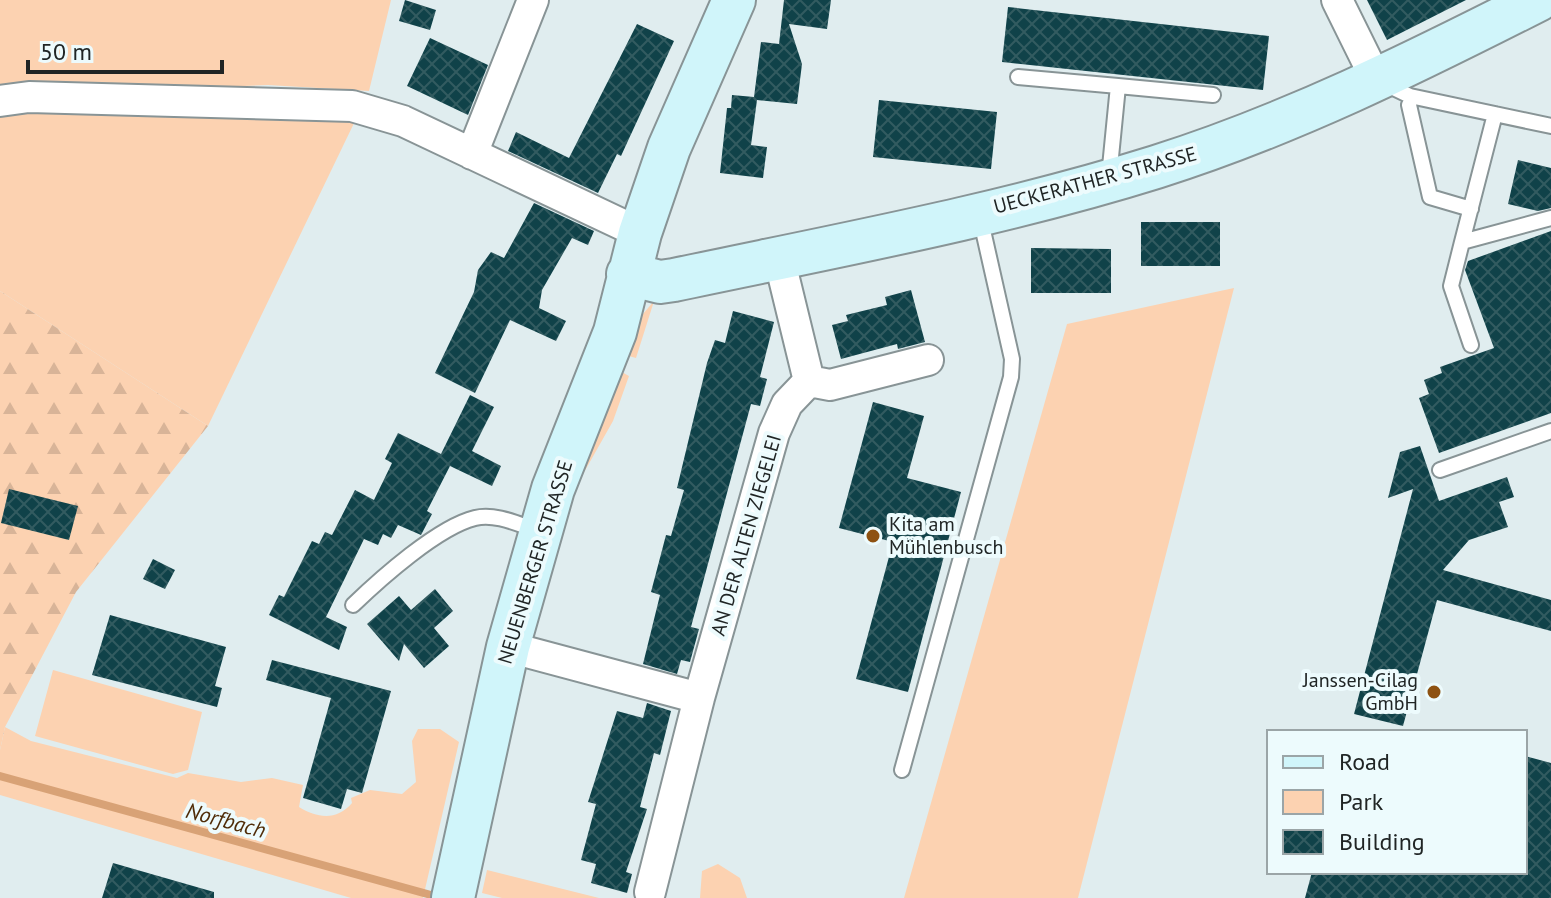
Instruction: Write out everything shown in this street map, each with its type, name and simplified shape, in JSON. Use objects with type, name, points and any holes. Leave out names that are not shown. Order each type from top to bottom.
[{"type":"street","points":[[472,154],[533,0]]},
{"type":"street","name":"NEUENBERGER STRASSE","points":[[458,880],[508,647],[553,489],[615,332],[640,233],[669,148],[734,0]]},
{"type":"street","points":[[1337,0],[1376,79]]},
{"type":"street","name":"UECKERATHER STRASSE","points":[[628,274],[660,282],[779,258],[1108,181],[1265,128],[1376,79],[1538,0]]},
{"type":"street","points":[[0,101],[29,97],[352,106],[403,121],[640,233]]},
{"type":"street","points":[[779,258],[809,381],[830,385],[928,360]]},
{"type":"street","name":"AN DER ALTEN ZIEGELEI","points":[[650,892],[699,698],[780,418],[809,381]]},
{"type":"street","points":[[508,647],[699,698]]},
{"type":"lane","points":[[1018,77],[1213,95]]},
{"type":"lane","points":[[1376,79],[1410,96],[1551,126]]},
{"type":"lane","points":[[1108,181],[1118,86]]},
{"type":"lane","points":[[1409,105],[1430,197],[1471,209]]},
{"type":"lane","points":[[1471,345],[1451,286],[1495,114]]},
{"type":"lane","points":[[902,770],[1011,377],[1012,359],[979,212]]},
{"type":"lane","points":[[1462,242],[1551,218]]},
{"type":"lane","points":[[1440,470],[1551,431]]},
{"type":"lane","points":[[353,605],[392,569],[447,532],[475,518],[495,518],[540,531]]},
{"type":"green space","points":[[0,0],[391,0],[369,91],[268,85],[196,88],[0,84]]},
{"type":"green space","points":[[0,111],[356,119],[208,426],[0,291]]},
{"type":"green space","points":[[1234,288],[1078,898],[904,898],[1067,324]]},
{"type":"green space","points":[[0,291],[208,426],[76,592],[5,727],[0,750]]},
{"type":"green space","points":[[654,301],[636,358],[625,355],[637,321]]},
{"type":"green space","points":[[620,371],[629,376],[613,421],[552,529]]},
{"type":"green space","points":[[53,670],[202,712],[188,770],[173,774],[35,736]]},
{"type":"green space","points":[[5,727],[31,741],[177,778],[188,773],[241,782],[272,778],[303,785],[299,807],[327,816],[340,813],[352,803],[351,798],[370,790],[402,794],[416,782],[412,741],[418,729],[440,729],[459,742],[423,898],[351,898],[0,795],[0,750]]},
{"type":"green space","points":[[718,864],[740,878],[747,898],[700,898],[702,871]]},
{"type":"green space","points":[[487,870],[599,898],[502,898],[482,893]]},
{"type":"building","points":[[405,0],[436,10],[430,30],[399,21]]},
{"type":"building","points":[[784,0],[831,0],[827,29],[789,24],[802,64],[797,104],[757,100],[751,145],[767,147],[763,178],[720,173],[727,108],[731,108],[732,95],[754,97],[761,42],[779,44]]},
{"type":"building","points":[[1367,0],[1466,0],[1387,40]]},
{"type":"building","points":[[1008,7],[1269,36],[1263,90],[1002,62]]},
{"type":"building","points":[[637,24],[674,41],[621,156],[617,154],[598,193],[508,151],[516,132],[569,158]]},
{"type":"building","points":[[430,38],[488,65],[468,115],[407,86]]},
{"type":"building","points":[[879,100],[997,112],[991,169],[873,157]]},
{"type":"building","points":[[1518,160],[1551,168],[1551,208],[1538,211],[1508,204]]},
{"type":"building","points":[[534,203],[594,231],[588,245],[572,238],[542,290],[539,308],[566,321],[556,341],[510,320],[475,393],[435,373],[474,292],[478,270],[491,252],[504,258]]},
{"type":"building","points":[[1141,222],[1220,222],[1220,266],[1141,266]]},
{"type":"building","points":[[1551,231],[1551,413],[1439,453],[1419,398],[1429,394],[1424,380],[1442,373],[1440,367],[1494,348],[1465,270],[1468,261]]},
{"type":"building","points":[[1031,248],[1111,249],[1111,293],[1031,293]]},
{"type":"building","points":[[911,290],[925,342],[898,349],[897,344],[841,359],[832,325],[848,321],[846,315],[887,305],[885,297]]},
{"type":"building","points":[[733,311],[774,322],[760,377],[767,379],[760,406],[751,404],[691,627],[699,629],[690,662],[681,660],[677,674],[643,664],[660,595],[651,592],[666,535],[671,536],[684,490],[677,488],[707,363],[715,340],[725,343]]},
{"type":"building","points":[[470,395],[494,407],[472,451],[501,466],[492,486],[450,466],[427,511],[432,514],[421,535],[398,525],[391,538],[383,534],[378,545],[364,539],[326,617],[347,627],[339,650],[269,615],[279,595],[284,597],[312,541],[319,544],[325,532],[332,535],[355,490],[374,500],[392,463],[385,459],[398,433],[441,454]]},
{"type":"building","points":[[873,402],[924,416],[907,478],[961,492],[908,692],[856,679],[893,542],[839,528]]},
{"type":"building","points":[[1420,446],[1439,501],[1507,477],[1514,497],[1499,502],[1508,527],[1469,540],[1443,570],[1551,600],[1551,631],[1437,600],[1403,726],[1354,714],[1413,489],[1388,498],[1400,452]]},
{"type":"building","points":[[9,489],[78,506],[69,540],[1,523]]},
{"type":"building","points":[[153,559],[175,570],[165,589],[143,579]]},
{"type":"building","points":[[435,589],[453,611],[434,628],[449,646],[424,668],[404,644],[399,661],[367,624],[399,596],[411,610]]},
{"type":"building","points":[[110,615],[226,647],[215,686],[222,688],[217,707],[92,675]]},
{"type":"building","points":[[272,660],[391,691],[362,793],[347,789],[341,809],[303,798],[331,698],[266,680]]},
{"type":"building","points":[[647,703],[671,711],[660,755],[654,753],[640,807],[647,809],[626,872],[632,874],[627,893],[591,883],[596,864],[581,860],[596,804],[588,802],[617,711],[643,718]]},
{"type":"building","points":[[1527,757],[1551,763],[1551,898],[1305,898],[1311,874],[1527,874]]},
{"type":"building","points":[[113,863],[214,892],[214,898],[102,898]]},
{"type":"waterway","name":"Norfbach","points":[[0,776],[442,898]]},
{"type":"place","name":"Kita am Mühlenbusch","points":[[873,536]]},
{"type":"place","name":"Janssen-Cilag GmbH","points":[[1434,692]]}]
